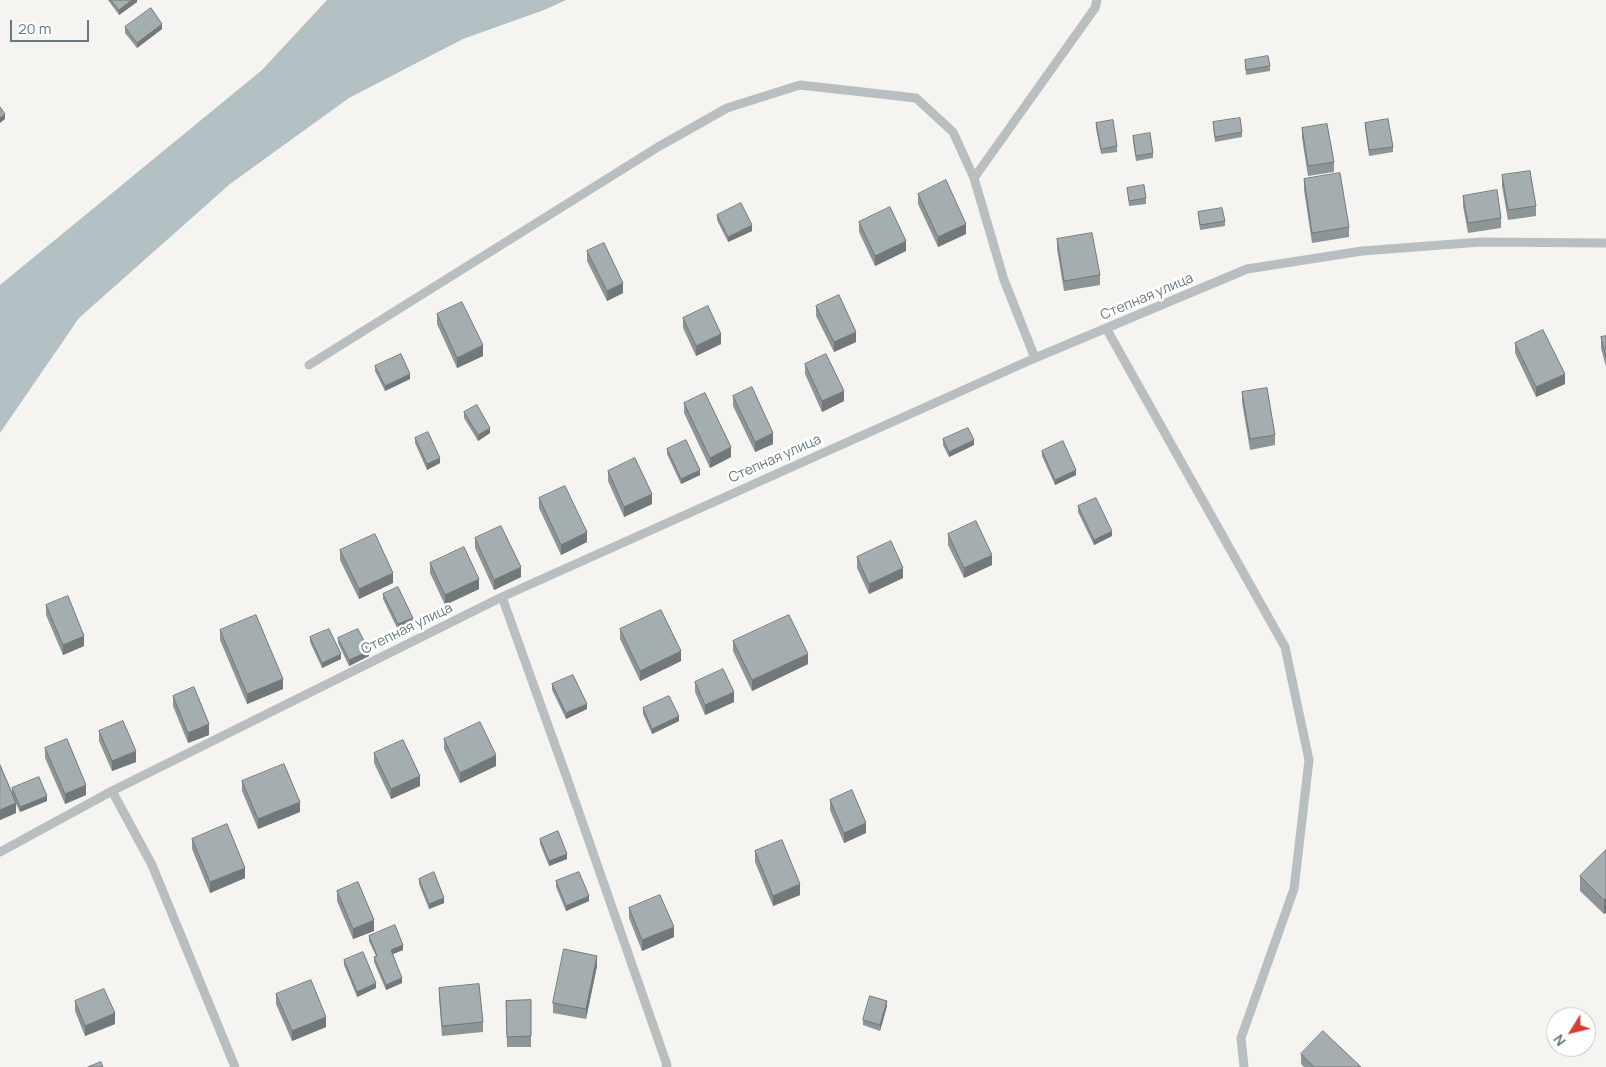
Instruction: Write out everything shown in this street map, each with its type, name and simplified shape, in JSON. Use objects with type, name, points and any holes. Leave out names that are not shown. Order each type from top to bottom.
[{"type":"street","points":[[974,178],[1095,8],[1098,0]]},
{"type":"street","points":[[309,364],[658,147],[727,108],[800,85],[916,98],[953,132],[974,178],[1004,280],[1035,358]]},
{"type":"street","name":"Степная улица","points":[[0,852],[112,791],[502,597],[1035,358],[1247,270],[1372,250],[1481,242],[1606,243]]},
{"type":"street","points":[[1106,328],[1286,647],[1310,760],[1294,890],[1242,1038],[1244,1067]]},
{"type":"street","points":[[502,597],[568,781],[667,1065],[666,1067]]},
{"type":"street","points":[[112,791],[152,865],[235,1067]]},
{"type":"shaded area","points":[[327,0],[566,0],[544,10],[463,39],[349,98],[230,184],[79,318],[0,433],[0,285],[262,70]]},
{"type":"building","points":[[111,0],[132,0],[119,10]]},
{"type":"building","points":[[151,8],[162,24],[137,43],[125,27]]},
{"type":"building","points":[[1268,56],[1270,66],[1246,70],[1245,60]]},
{"type":"building","points":[[0,107],[5,114],[0,118]]},
{"type":"building","points":[[1240,118],[1242,132],[1215,137],[1213,122]]},
{"type":"building","points":[[1388,119],[1393,147],[1369,150],[1365,123]]},
{"type":"building","points":[[1113,120],[1117,146],[1101,149],[1096,123]]},
{"type":"building","points":[[1327,124],[1334,162],[1308,166],[1302,128]]},
{"type":"building","points":[[1150,133],[1153,153],[1136,156],[1133,136]]},
{"type":"building","points":[[1530,171],[1536,206],[1508,210],[1502,175]]},
{"type":"building","points":[[1340,173],[1349,227],[1312,233],[1304,179]]},
{"type":"building","points":[[946,180],[966,224],[938,237],[918,194]]},
{"type":"building","points":[[1144,185],[1146,198],[1129,201],[1127,188]]},
{"type":"building","points":[[1497,190],[1501,218],[1468,223],[1463,196]]},
{"type":"building","points":[[741,203],[752,225],[728,237],[717,215]]},
{"type":"building","points":[[890,207],[906,241],[875,256],[859,222]]},
{"type":"building","points":[[1222,208],[1225,221],[1200,225],[1198,212]]},
{"type":"building","points":[[1092,233],[1100,275],[1064,281],[1057,239]]},
{"type":"building","points":[[604,243],[623,283],[607,291],[587,251]]},
{"type":"building","points":[[839,295],[856,332],[834,342],[816,306]]},
{"type":"building","points":[[462,302],[483,345],[457,358],[437,314]]},
{"type":"building","points":[[708,306],[721,334],[696,346],[683,318]]},
{"type":"building","points":[[1543,330],[1565,374],[1536,387],[1515,343]]},
{"type":"building","points":[[1606,336],[1606,357],[1601,337]]},
{"type":"building","points":[[401,354],[410,374],[385,386],[375,366]]},
{"type":"building","points":[[826,354],[844,391],[822,401],[805,364]]},
{"type":"building","points":[[752,387],[773,433],[755,442],[733,396]]},
{"type":"building","points":[[1267,388],[1275,435],[1250,439],[1242,392]]},
{"type":"building","points":[[705,393],[731,447],[710,458],[684,403]]},
{"type":"building","points":[[477,405],[490,428],[478,435],[464,412]]},
{"type":"building","points":[[968,428],[974,440],[949,452],[943,439]]},
{"type":"building","points":[[428,432],[440,458],[427,464],[415,438]]},
{"type":"building","points":[[686,440],[700,470],[681,479],[667,449]]},
{"type":"building","points":[[1063,441],[1076,470],[1055,480],[1042,451]]},
{"type":"building","points":[[635,458],[652,494],[624,507],[608,471]]},
{"type":"building","points":[[565,486],[587,532],[561,545],[539,498]]},
{"type":"building","points":[[1096,498],[1112,531],[1094,540],[1078,506]]},
{"type":"building","points":[[976,521],[992,555],[964,568],[948,534]]},
{"type":"building","points":[[501,526],[521,567],[494,580],[475,538]]},
{"type":"building","points":[[375,534],[393,573],[359,589],[340,550]]},
{"type":"building","points":[[891,541],[903,568],[869,584],[857,557]]},
{"type":"building","points":[[464,547],[479,579],[445,595],[430,563]]},
{"type":"building","points":[[398,587],[413,618],[398,624],[383,594]]},
{"type":"building","points":[[68,596],[84,636],[63,645],[46,605]]},
{"type":"building","points":[[661,610],[681,651],[640,671],[620,629]]},
{"type":"building","points":[[256,615],[283,679],[247,694],[220,630]]},
{"type":"building","points":[[789,615],[808,654],[752,680],[733,641]]},
{"type":"building","points":[[329,629],[341,654],[322,663],[310,637]]},
{"type":"building","points":[[358,629],[369,651],[349,660],[338,638]]},
{"type":"building","points":[[723,669],[734,692],[705,705],[695,682]]},
{"type":"building","points":[[573,675],[587,704],[566,713],[552,684]]},
{"type":"building","points":[[194,687],[209,724],[188,733],[173,696]]},
{"type":"building","points":[[669,696],[679,716],[652,729],[643,708]]},
{"type":"building","points":[[123,721],[136,751],[112,761],[99,731]]},
{"type":"building","points":[[480,722],[496,755],[460,773],[444,739]]},
{"type":"building","points":[[67,739],[86,785],[65,794],[45,748]]},
{"type":"building","points":[[403,740],[420,776],[391,789],[374,753]]},
{"type":"building","points":[[284,764],[300,802],[258,819],[242,781]]},
{"type":"building","points":[[0,765],[16,803],[0,810]]},
{"type":"building","points":[[39,777],[47,796],[20,807],[12,788]]},
{"type":"building","points":[[852,790],[866,823],[844,833],[830,800]]},
{"type":"building","points":[[227,824],[245,868],[210,882],[192,839]]},
{"type":"building","points":[[558,831],[567,854],[549,861],[540,839]]},
{"type":"building","points":[[782,840],[800,884],[773,896],[755,851]]},
{"type":"building","points":[[1606,850],[1606,898],[1604,900],[1580,876]]},
{"type":"building","points":[[434,872],[444,898],[429,904],[419,879]]},
{"type":"building","points":[[579,872],[589,896],[566,906],[556,881]]},
{"type":"building","points":[[358,882],[374,920],[353,929],[337,891]]},
{"type":"building","points":[[660,895],[674,927],[642,940],[629,908]]},
{"type":"building","points":[[395,925],[403,945],[391,950],[402,978],[386,985],[374,957],[377,956],[369,936]]},
{"type":"building","points":[[564,949],[597,956],[586,1009],[553,1003]]},
{"type":"building","points":[[363,952],[376,983],[357,992],[344,960]]},
{"type":"building","points":[[311,980],[326,1017],[292,1031],[276,994]]},
{"type":"building","points":[[479,984],[483,1022],[442,1026],[439,988]]},
{"type":"building","points":[[104,989],[115,1013],[85,1026],[75,1001]]},
{"type":"building","points":[[870,996],[887,1001],[880,1025],[863,1020]]},
{"type":"building","points":[[531,1000],[531,1036],[507,1037],[506,1001]]},
{"type":"building","points":[[1323,1031],[1361,1067],[1314,1067],[1301,1054]]},
{"type":"building","points":[[101,1062],[103,1067],[88,1067]]}]
